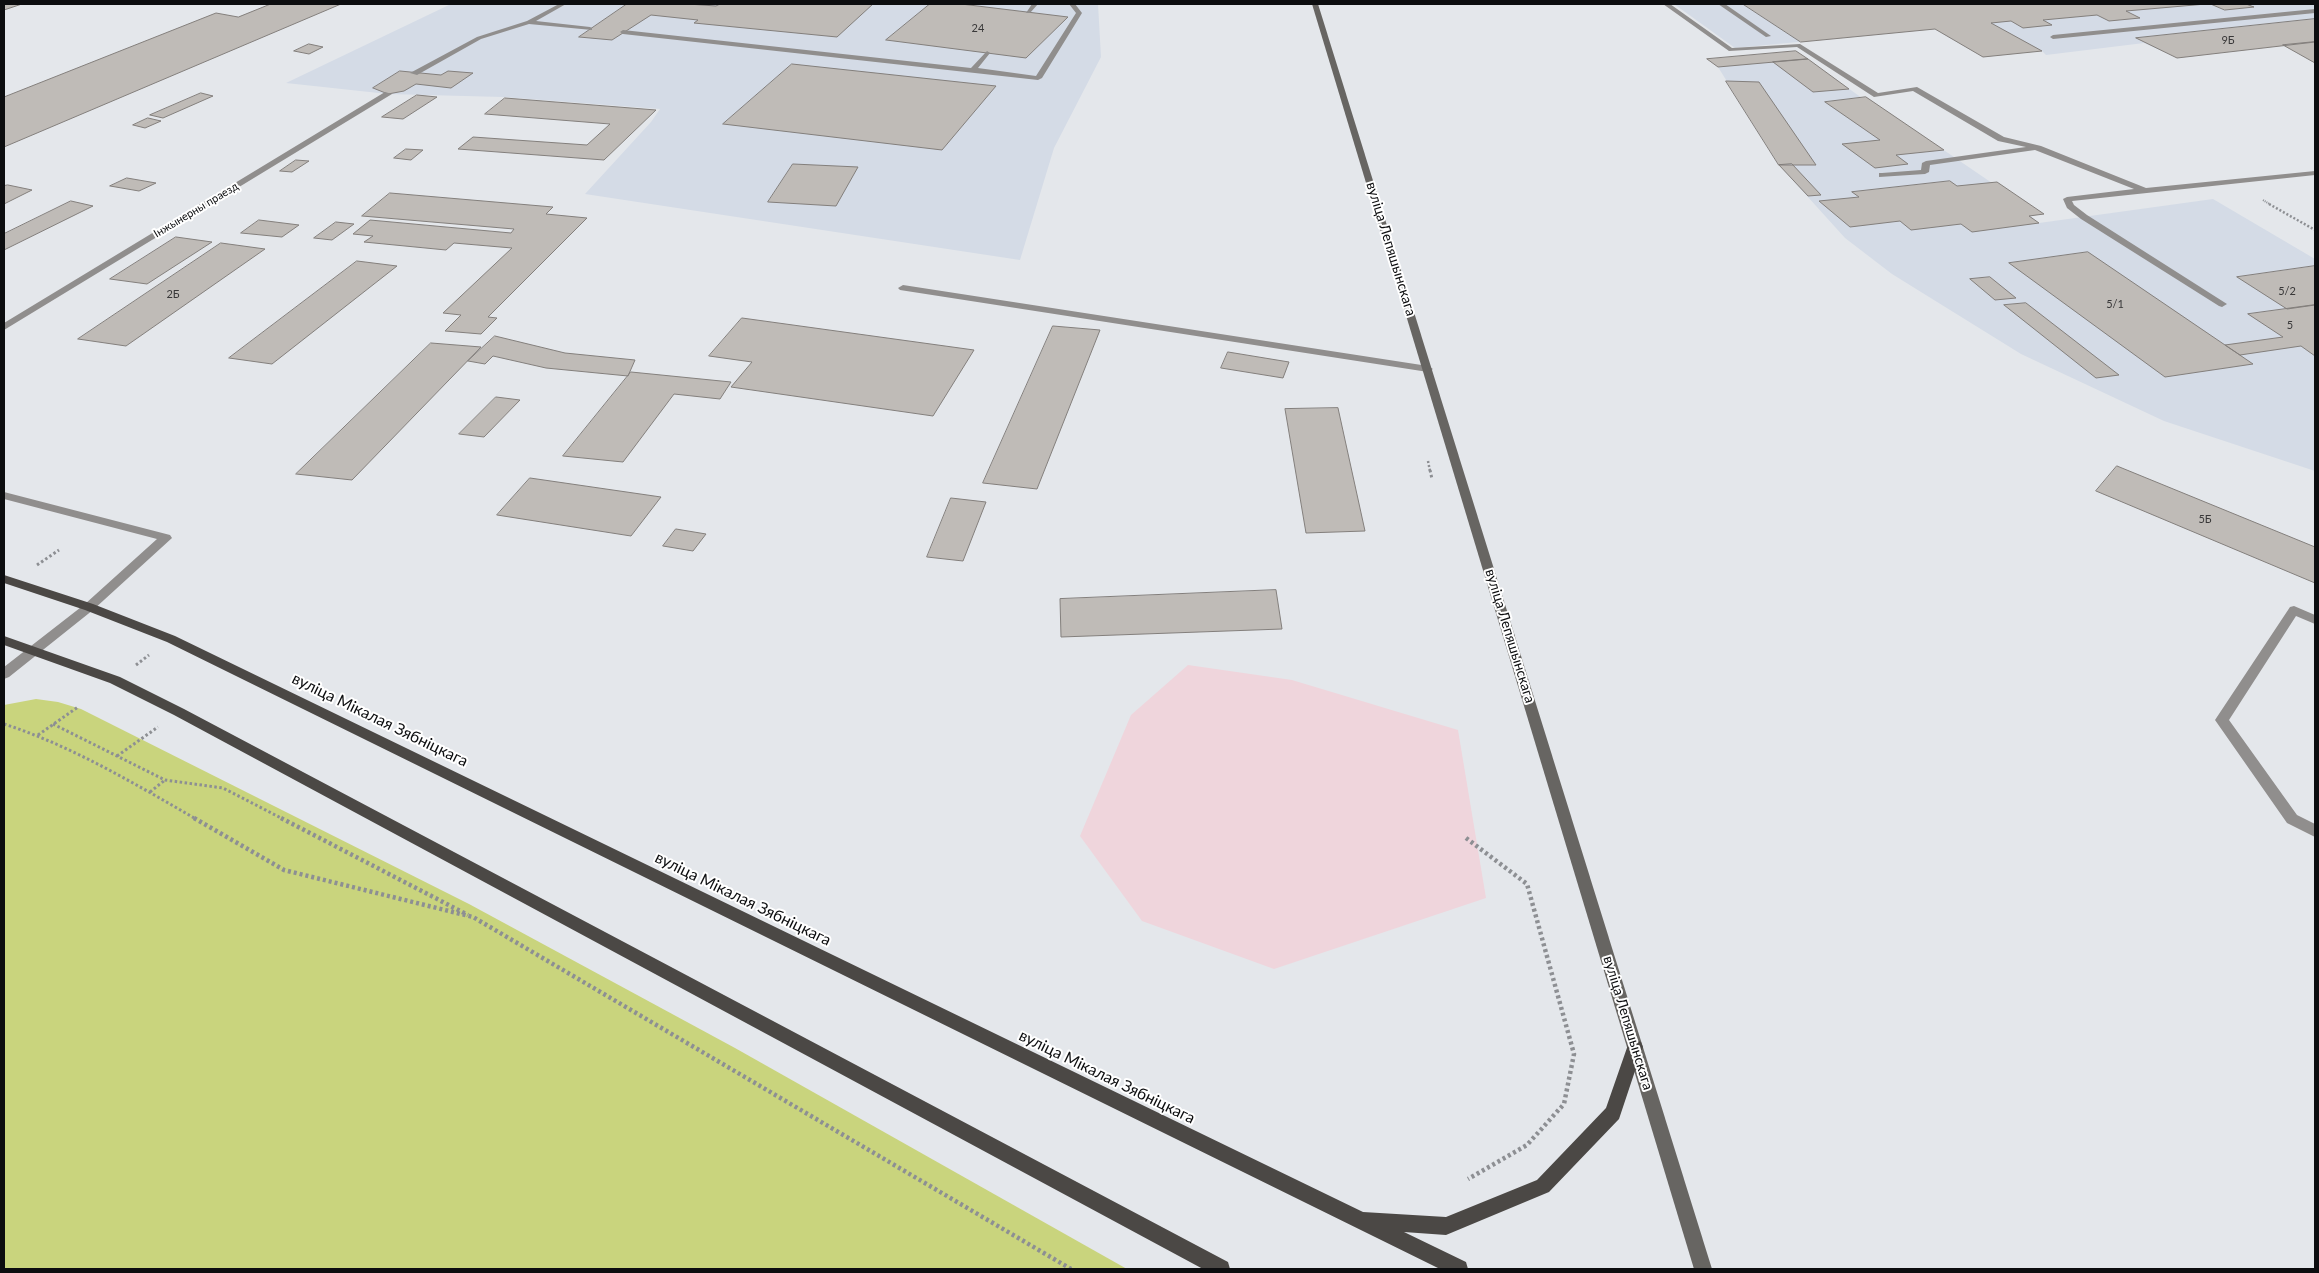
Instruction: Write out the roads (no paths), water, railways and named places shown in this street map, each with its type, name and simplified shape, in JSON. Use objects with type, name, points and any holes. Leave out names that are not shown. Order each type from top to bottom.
[{"type":"main road","name":"вуліца Лепяшынскага","points":[[1315,4],[1703,1269]]},
{"type":"main road","name":"вуліца Мікалая Зябніцкага","points":[[4,579],[89,607],[171,639],[1459,1269]]},
{"type":"main road","points":[[4,640],[115,680],[179,712],[1221,1269]]},
{"type":"main road","points":[[1358,1220],[1446,1226],[1544,1186],[1612,1113],[1635,1047]]},
{"type":"street","points":[[414,72],[479,38],[529,22],[563,4]]},
{"type":"street","points":[[1028,12],[1035,4]]},
{"type":"street","points":[[623,32],[1038,78],[1079,13],[1072,4]]},
{"type":"street","points":[[1666,4],[1731,50],[1798,45],[1876,95],[1914,89],[2001,139],[2038,148],[2145,191]]},
{"type":"street","points":[[1721,4],[1768,36]]},
{"type":"street","points":[[2054,38],[2315,11]]},
{"type":"street","points":[[529,22],[590,29]]},
{"type":"street","points":[[973,70],[987,52]]},
{"type":"street","name":"Інжынерны праезд","points":[[4,327],[388,94]]},
{"type":"street","points":[[1882,175],[1925,172],[1926,162],[2038,148]]},
{"type":"street","points":[[2222,304],[2084,217],[2070,206],[2068,199],[2315,173]]},
{"type":"street","points":[[903,288],[1428,369]]},
{"type":"street","points":[[4,496],[166,538],[89,607],[4,674]]},
{"type":"street","points":[[2315,620],[2294,610],[2222,720],[2292,819],[2315,831]]}]
